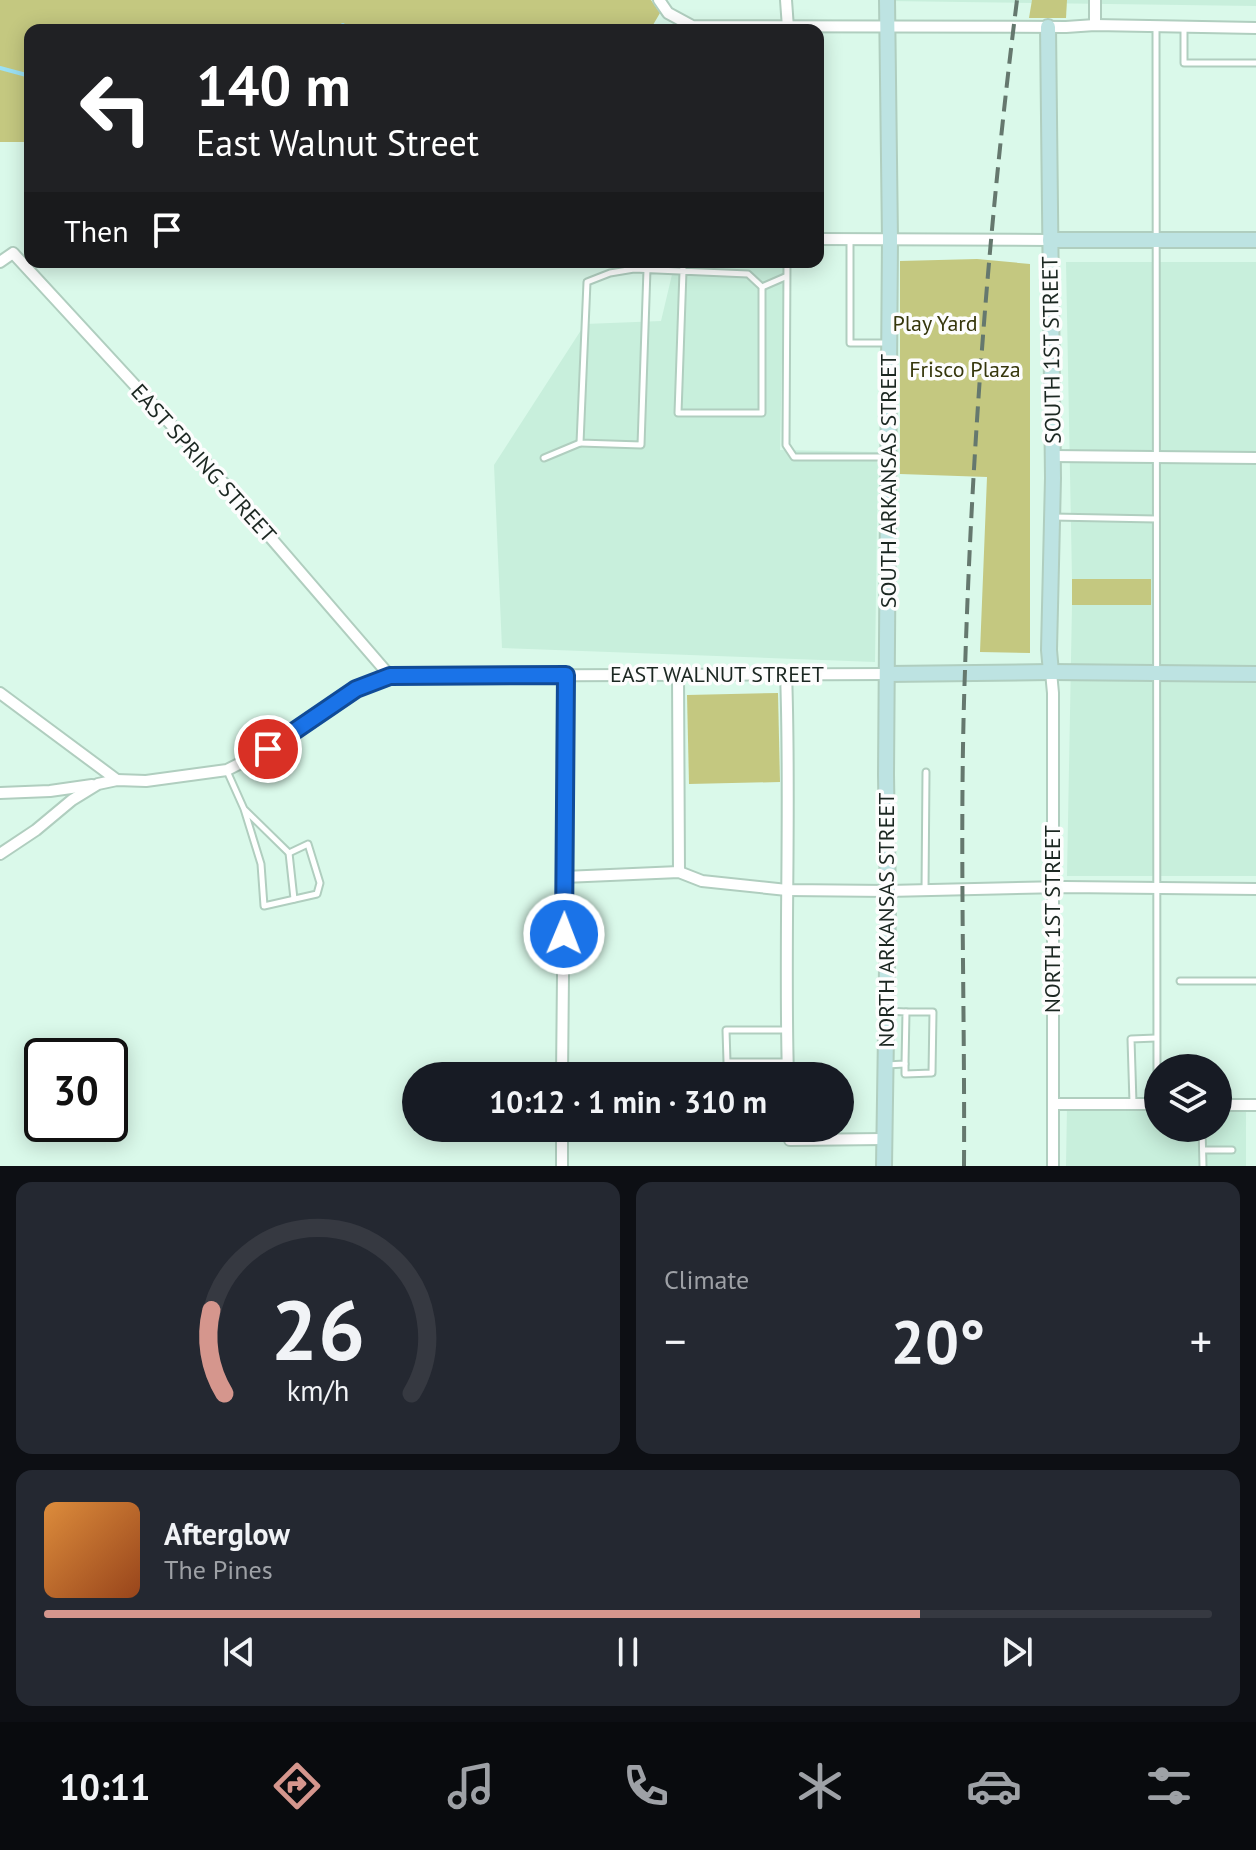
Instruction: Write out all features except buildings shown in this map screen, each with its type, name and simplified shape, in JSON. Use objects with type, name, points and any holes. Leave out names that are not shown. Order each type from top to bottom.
[{"type":"street","points":[[659,0],[668,13],[688,24]]},
{"type":"street","points":[[786,0],[788,24]]},
{"type":"street","name":"SOUTH ARKANSAS STREET","points":[[887,0],[890,239],[888,674]]},
{"type":"street","points":[[1095,0],[1095,25]]},
{"type":"street","points":[[824,28],[1095,25],[1256,28]]},
{"type":"street","name":"SOUTH 1ST STREET","points":[[1048,27],[1051,672]]},
{"type":"street","points":[[824,239],[1256,240]]},
{"type":"street","name":"EAST SPRING STREET","points":[[0,262],[13,253],[24,265]]},
{"type":"street","name":"EAST SPRING STREET","points":[[27,268],[201,457],[390,676]]},
{"type":"street","points":[[1052,456],[1256,458]]},
{"type":"street","name":"EAST WALNUT STREET","points":[[0,854],[98,784],[227,770],[268,749],[356,689],[390,676],[1051,672],[1256,674]]},
{"type":"street","name":"NORTH 1ST STREET","points":[[1051,672],[1053,1166]]},
{"type":"street","points":[[786,673],[789,766],[788,1062]]},
{"type":"street","points":[[678,674],[679,872]]},
{"type":"street","name":"NORTH ARKANSAS STREET","points":[[884,1166],[888,674]]},
{"type":"street","points":[[562,1062],[566,675]]},
{"type":"street","points":[[0,693],[117,780]]},
{"type":"street","points":[[0,793],[50,791],[98,784]]},
{"type":"street","points":[[564,877],[679,872],[702,881],[787,890],[1256,889]]},
{"type":"street","points":[[1053,1104],[1144,1104]]},
{"type":"street","points":[[1232,1105],[1256,1105]]},
{"type":"street","points":[[854,1137],[884,1139]]},
{"type":"street","points":[[562,1142],[562,1166]]},
{"type":"lane","points":[[1156,26],[1156,1054]]},
{"type":"lane","points":[[1184,27],[1184,63],[1256,63]]},
{"type":"lane","points":[[850,239],[850,343],[889,343]]},
{"type":"lane","points":[[786,268],[786,445],[794,457],[888,457]]},
{"type":"lane","points":[[580,443],[587,282],[610,273],[634,269],[647,269],[748,274],[762,287],[762,413],[678,413],[683,271]]},
{"type":"lane","points":[[544,458],[580,443],[641,445],[647,269]]},
{"type":"lane","points":[[762,287],[785,277]]},
{"type":"lane","points":[[1052,517],[1156,519]]},
{"type":"lane","points":[[227,770],[244,809],[261,864],[264,906],[317,894],[320,883],[308,844],[289,853]]},
{"type":"lane","points":[[925,891],[926,772]]},
{"type":"lane","points":[[244,809],[289,853],[294,899]]},
{"type":"lane","points":[[1180,981],[1256,981]]},
{"type":"lane","points":[[886,1010],[933,1012],[932,1073],[905,1074],[906,1012]]},
{"type":"lane","points":[[727,1062],[726,1030],[787,1030]]},
{"type":"lane","points":[[1133,1104],[1131,1039],[1156,1038]]},
{"type":"lane","points":[[886,1065],[905,1064]]},
{"type":"lane","points":[[1203,1142],[1203,1166]]},
{"type":"lane","points":[[1203,1150],[1232,1150]]},
{"type":"shaded area","points":[[1256,0],[1256,6],[887,1]]},
{"type":"shaded area","points":[[1066,262],[1256,262],[1256,876],[1067,876],[1072,605],[1151,605],[1151,579],[1072,579]]},
{"type":"shaded area","points":[[674,268],[784,268],[780,450],[878,452],[875,662],[502,648],[494,465],[585,324],[661,321]]},
{"type":"shaded area","points":[[1067,1106],[1144,1109],[1144,1142],[1232,1142],[1232,1110],[1246,1111],[1246,1166],[1066,1166]]},
{"type":"green space","points":[[0,0],[651,0],[660,13],[654,24],[24,24],[24,142],[0,142]]},
{"type":"green space","points":[[1032,0],[1067,0],[1066,18],[1029,18]]},
{"type":"green space","name":"Frisco Plaza","points":[[977,259],[1030,264],[1030,653],[980,652],[987,477],[900,474],[900,261]]},
{"type":"green space","points":[[1072,579],[1151,579],[1151,605],[1072,605]]},
{"type":"green space","points":[[778,693],[780,782],[689,784],[687,695]]},
{"type":"waterway","points":[[0,68],[24,74]]},
{"type":"railway","points":[[964,1166],[962,794],[968,586],[990,250],[1017,0]]},
{"type":"route","points":[[268,749],[356,689],[390,676],[566,675],[564,934]]},
{"type":"park label","name":"Play Yard","points":[[935,323]]}]
